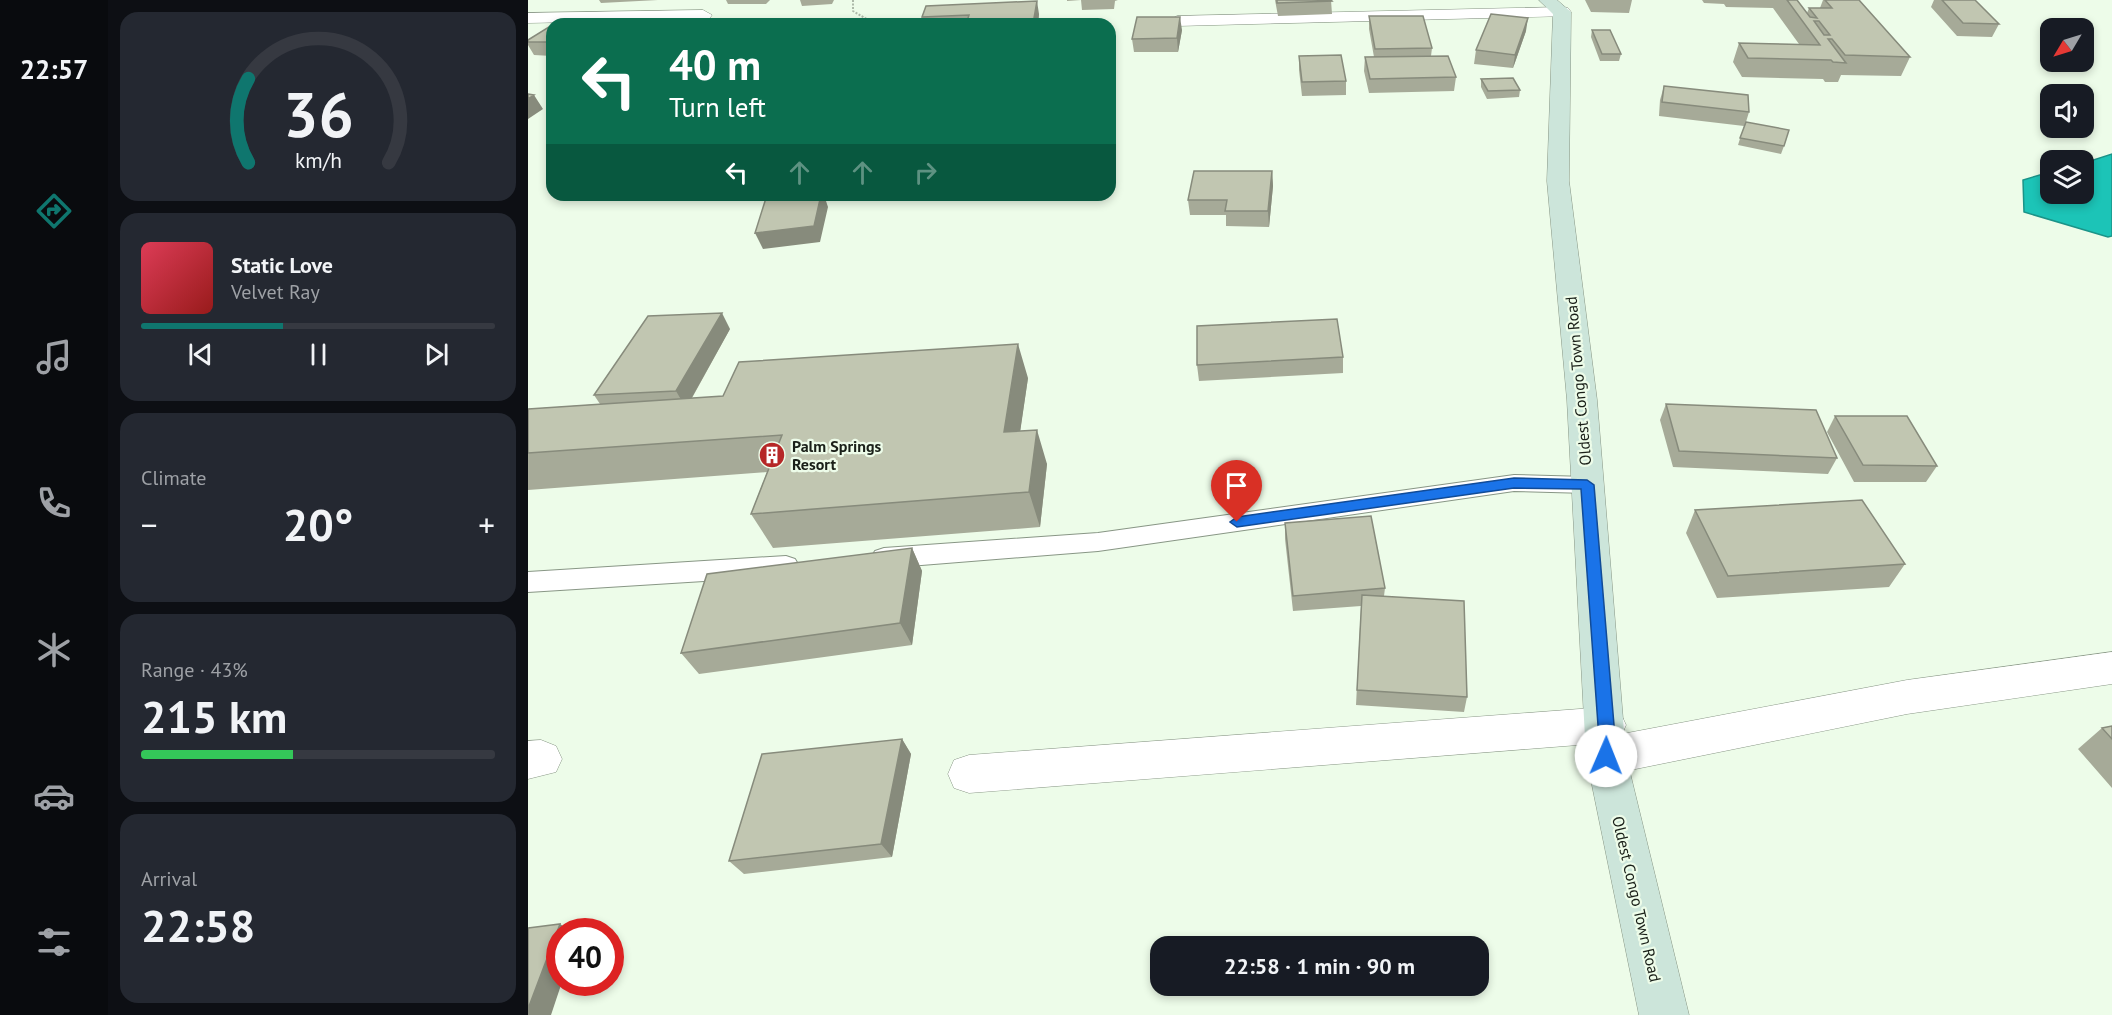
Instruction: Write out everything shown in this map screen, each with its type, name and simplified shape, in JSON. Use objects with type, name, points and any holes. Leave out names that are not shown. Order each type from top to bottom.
[{"type":"street","points":[[530,18],[557,0]]},
{"type":"street","points":[[1177,21],[1555,6]]},
{"type":"street","name":"Oldest Congo Town Road","points":[[1555,6],[1558,181],[1582,400],[1606,740],[1664,1015]]},
{"type":"street","points":[[530,18],[703,15]]},
{"type":"street","points":[[969,774],[1606,740],[2112,668]]},
{"type":"lane","points":[[866,560],[1098,542],[1514,483],[1587,485]]},
{"type":"lane","points":[[528,582],[808,564]]},
{"type":"path","points":[[853,0],[854,11],[865,18]]},
{"type":"water","points":[[2112,154],[2112,236],[2108,237],[2024,212],[2023,180],[2040,175],[2040,204],[2094,204],[2094,160]]},
{"type":"building","points":[[1277,0],[1331,0],[1332,1],[1277,3]]},
{"type":"building","points":[[1787,0],[1797,0],[1810,17],[1817,18],[1809,8],[1832,8],[1825,0],[1859,0],[1910,57],[1845,55],[1832,39],[1828,39],[1846,63],[1831,60],[1748,58],[1739,43],[1820,45]],"holes":[[[1814,21],[1819,21],[1830,35],[1824,35]]]},
{"type":"building","points":[[1942,0],[1975,0],[1999,24],[1963,23]]},
{"type":"building","points":[[1037,1],[1034,18],[968,18],[969,15],[922,17],[926,6]]},
{"type":"building","points":[[1491,14],[1528,18],[1515,55],[1476,50]]},
{"type":"building","points":[[1369,16],[1423,16],[1432,48],[1375,49]]},
{"type":"building","points":[[1137,17],[1180,17],[1177,38],[1132,39]]},
{"type":"building","points":[[546,29],[546,42],[528,42]]},
{"type":"building","points":[[1592,30],[1610,30],[1621,54],[1602,54]]},
{"type":"building","points":[[1341,55],[1346,81],[1302,82],[1299,56]]},
{"type":"building","points":[[1448,56],[1456,77],[1370,79],[1365,57]]},
{"type":"building","points":[[1513,78],[1520,90],[1488,91],[1481,79]]},
{"type":"building","points":[[1664,86],[1748,95],[1749,112],[1662,102]]},
{"type":"building","points":[[1746,122],[1789,130],[1784,146],[1740,138]]},
{"type":"building","points":[[1194,171],[1272,171],[1268,211],[1225,211],[1227,200],[1188,200]]},
{"type":"building","points":[[765,201],[820,201],[814,226],[755,233]]},
{"type":"building","points":[[722,313],[676,391],[594,395],[648,316]]},
{"type":"building","points":[[1337,319],[1343,357],[1197,365],[1197,326]]},
{"type":"building","points":[[1018,344],[1004,432],[1037,430],[1029,492],[751,514],[782,435],[528,453],[528,409],[723,396],[739,362]]},
{"type":"building","points":[[1666,404],[1816,410],[1837,458],[1679,451]]},
{"type":"building","points":[[1835,416],[1907,416],[1937,466],[1863,465]]},
{"type":"building","points":[[1862,500],[1905,564],[1728,576],[1695,510]]},
{"type":"building","points":[[1371,516],[1385,588],[1293,596],[1285,523]]},
{"type":"building","points":[[912,548],[900,623],[681,653],[707,574]]},
{"type":"building","points":[[1362,595],[1464,601],[1467,697],[1357,690]]},
{"type":"building","points":[[2112,726],[2112,739],[2102,728]]},
{"type":"building","points":[[902,739],[881,844],[729,861],[762,754]]},
{"type":"building","points":[[546,926],[546,961],[528,1009],[528,928]]},
{"type":"place","name":"Palm Springs Resort","points":[[772,455]]},
{"type":"route","points":[[1237,522],[1514,483],[1587,485],[1606,725],[1606,756]]}]
